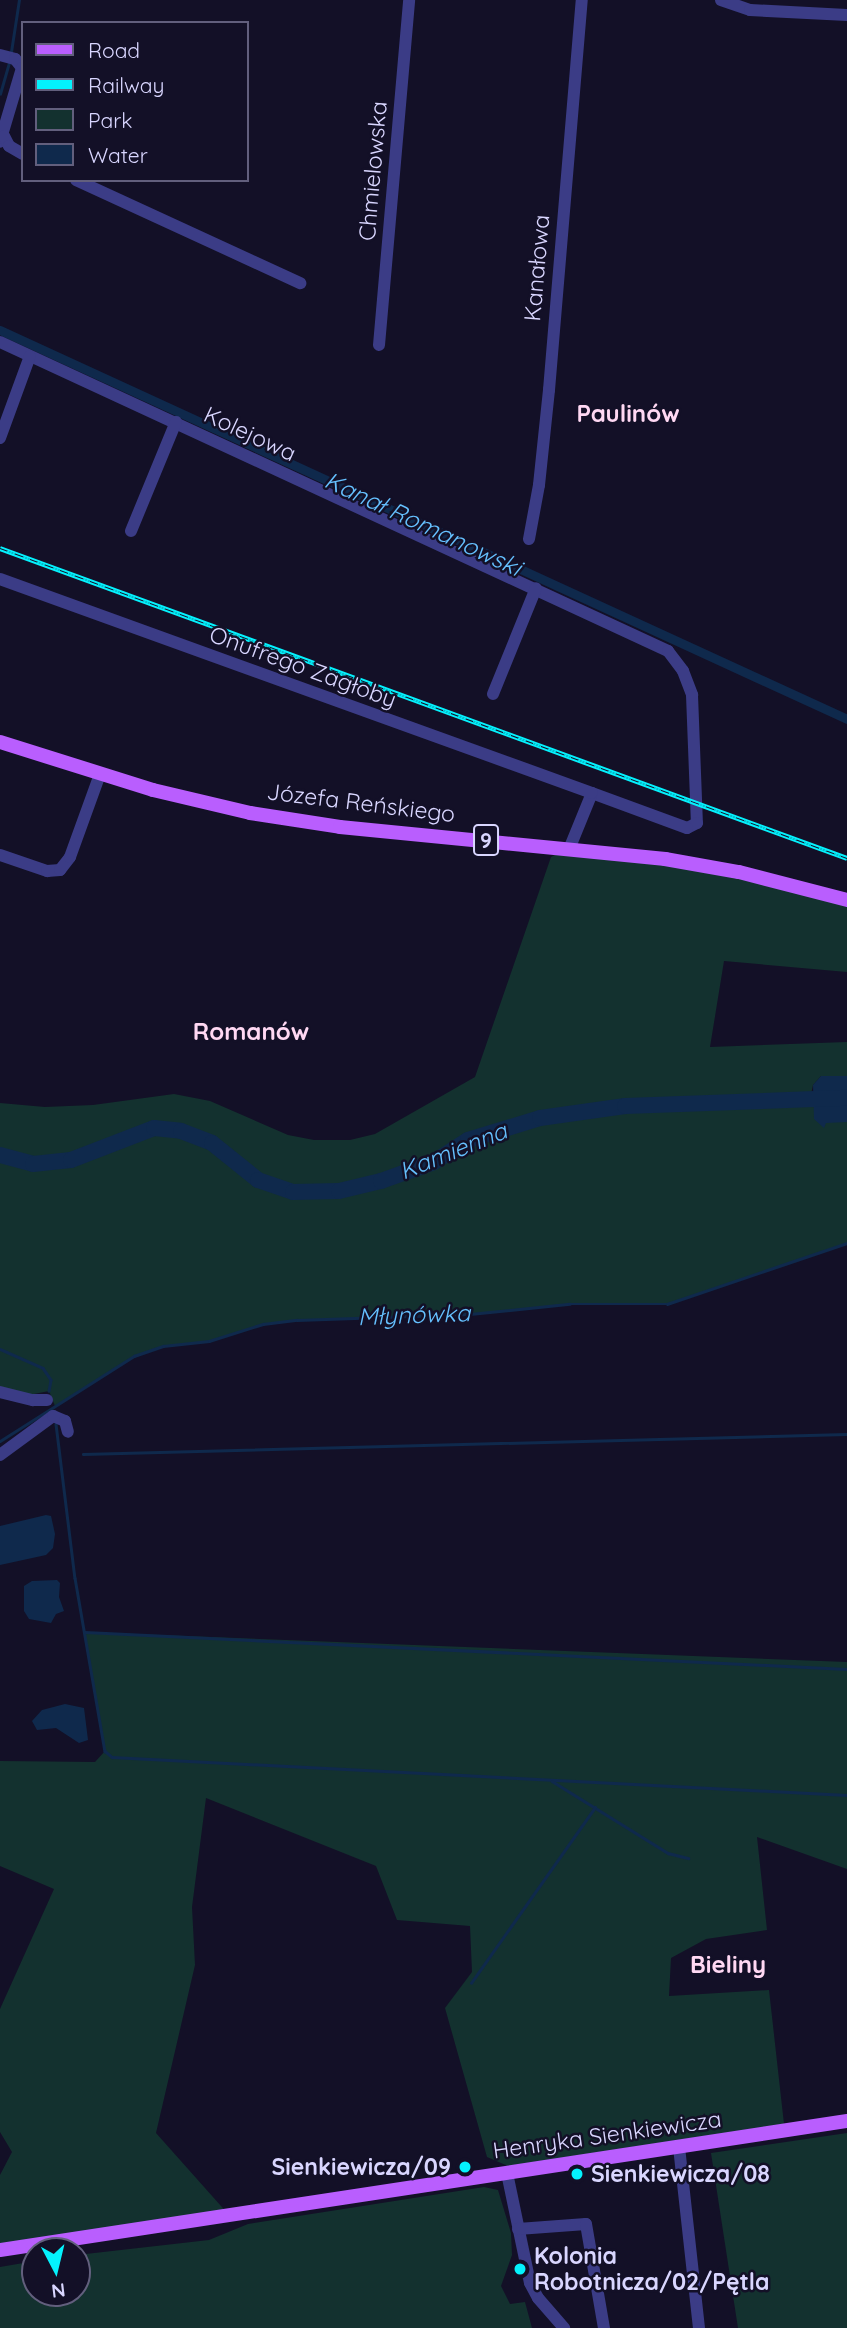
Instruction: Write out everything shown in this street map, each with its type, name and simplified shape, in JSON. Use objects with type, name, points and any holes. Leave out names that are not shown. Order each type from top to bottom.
[{"type":"main road","name":"Józefa Reńskiego","points":[[0,742],[191,800],[294,821],[396,833],[570,847],[702,865],[847,900]]},
{"type":"main road","name":"Henryka Sienkiewicza","points":[[0,2250],[847,2121]]},
{"type":"street","name":"Chmielowska","points":[[379,345],[409,0]]},
{"type":"street","name":"Kanałowa","points":[[529,539],[539,485],[549,390],[582,0]]},
{"type":"street","points":[[721,0],[750,10],[847,15]]},
{"type":"street","points":[[21,76],[2,139],[21,153]]},
{"type":"street","points":[[80,182],[300,283]]},
{"type":"street","name":"Kolejowa","points":[[0,342],[654,642],[668,651],[683,671],[692,695],[698,820],[694,826]]},
{"type":"street","points":[[0,438],[30,356]]},
{"type":"street","name":"Kolejowa","points":[[131,531],[176,422]]},
{"type":"street","name":"Onufrego Zagłoby","points":[[0,579],[669,823],[687,828],[694,826]]},
{"type":"street","points":[[493,694],[536,588]]},
{"type":"street","points":[[0,855],[47,871],[60,870],[70,858],[100,774]]},
{"type":"street","points":[[570,847],[592,793]]},
{"type":"street","points":[[0,1392],[33,1400],[47,1399]]},
{"type":"street","points":[[0,1455],[53,1416],[65,1421],[68,1432]]},
{"type":"street","points":[[679,2147],[699,2328]]},
{"type":"street","points":[[507,2173],[533,2290],[564,2328]]},
{"type":"street","points":[[518,2229],[586,2224],[604,2328]]},
{"type":"green space","points":[[570,847],[621,853],[847,900],[847,972],[724,961],[710,1047],[847,1042],[847,1076],[821,1076],[813,1085],[810,1099],[847,1098],[847,1243],[667,1304],[569,1304],[470,1314],[297,1320],[264,1324],[209,1341],[163,1346],[134,1356],[55,1406],[49,1391],[29,1395],[0,1387],[0,1103],[45,1107],[93,1105],[174,1094],[210,1101],[288,1135],[314,1140],[350,1140],[375,1134],[475,1077],[551,857]]},
{"type":"green space","points":[[85,1632],[847,1662],[847,1869],[757,1837],[767,1930],[706,1939],[671,1958],[669,1996],[769,1990],[784,2124],[508,2166],[487,2157],[445,2008],[472,1972],[470,1926],[397,1920],[376,1866],[206,1798],[192,1907],[195,1965],[156,2133],[229,2215],[85,2237],[21,2237],[21,2247],[0,2250],[0,2175],[12,2152],[0,2132],[0,2009],[54,1889],[0,1866],[0,1761],[95,1762],[105,1751]]},
{"type":"green space","points":[[847,2133],[847,2328],[738,2328],[711,2153]]},
{"type":"green space","points":[[484,2187],[498,2190],[511,2233],[512,2255],[501,2286],[510,2304],[525,2302],[532,2328],[0,2328],[0,2267],[21,2263],[21,2307],[91,2307],[91,2253],[209,2240],[248,2224]]},
{"type":"water","points":[[821,1076],[847,1076],[847,1122],[826,1123],[824,1128],[814,1119],[813,1085]]},
{"type":"water","points":[[51,1516],[55,1534],[53,1548],[46,1555],[0,1565],[0,1526]]},
{"type":"water","points":[[57,1580],[60,1583],[59,1597],[64,1611],[56,1614],[51,1623],[29,1619],[24,1611],[24,1586],[32,1581]]},
{"type":"water","points":[[65,1704],[84,1708],[88,1740],[79,1743],[56,1728],[37,1730],[32,1721],[42,1710]]},
{"type":"waterway","points":[[11,52],[19,0]]},
{"type":"waterway","points":[[0,94],[9,62]]},
{"type":"waterway","name":"Kanał Romanowski","points":[[0,330],[847,719]]},
{"type":"waterway","name":"Kamienna","points":[[0,1155],[33,1164],[71,1160],[154,1128],[181,1131],[212,1143],[258,1180],[293,1192],[339,1191],[381,1181],[434,1162],[468,1140],[540,1118],[625,1106],[847,1098]]},
{"type":"waterway","name":"Młynówka","points":[[0,1441],[134,1356],[163,1346],[209,1341],[263,1324],[297,1320],[470,1314],[569,1304],[667,1304],[847,1243]]},
{"type":"waterway","points":[[0,1349],[43,1368],[51,1380],[49,1391]]},
{"type":"waterway","points":[[56,1424],[75,1578],[105,1751],[112,1757],[847,1795]]},
{"type":"waterway","points":[[83,1454],[847,1434]]},
{"type":"waterway","points":[[85,1632],[847,1669]]},
{"type":"waterway","points":[[552,1781],[668,1853],[688,1858]]},
{"type":"waterway","points":[[471,1983],[595,1807]]},
{"type":"railway","points":[[0,548],[847,858]]},
{"type":"place","name":"Sienkiewicza/09","points":[[465,2167]]},
{"type":"place","name":"Sienkiewicza/08","points":[[577,2174]]},
{"type":"place","name":"Kolonia Robotnicza/02/Pętla","points":[[520,2269]]},
{"type":"district","name":"Paulinów","points":[[628,414]]},
{"type":"district","name":"Romanów","points":[[251,1032]]},
{"type":"district","name":"Bieliny","points":[[728,1965]]}]
